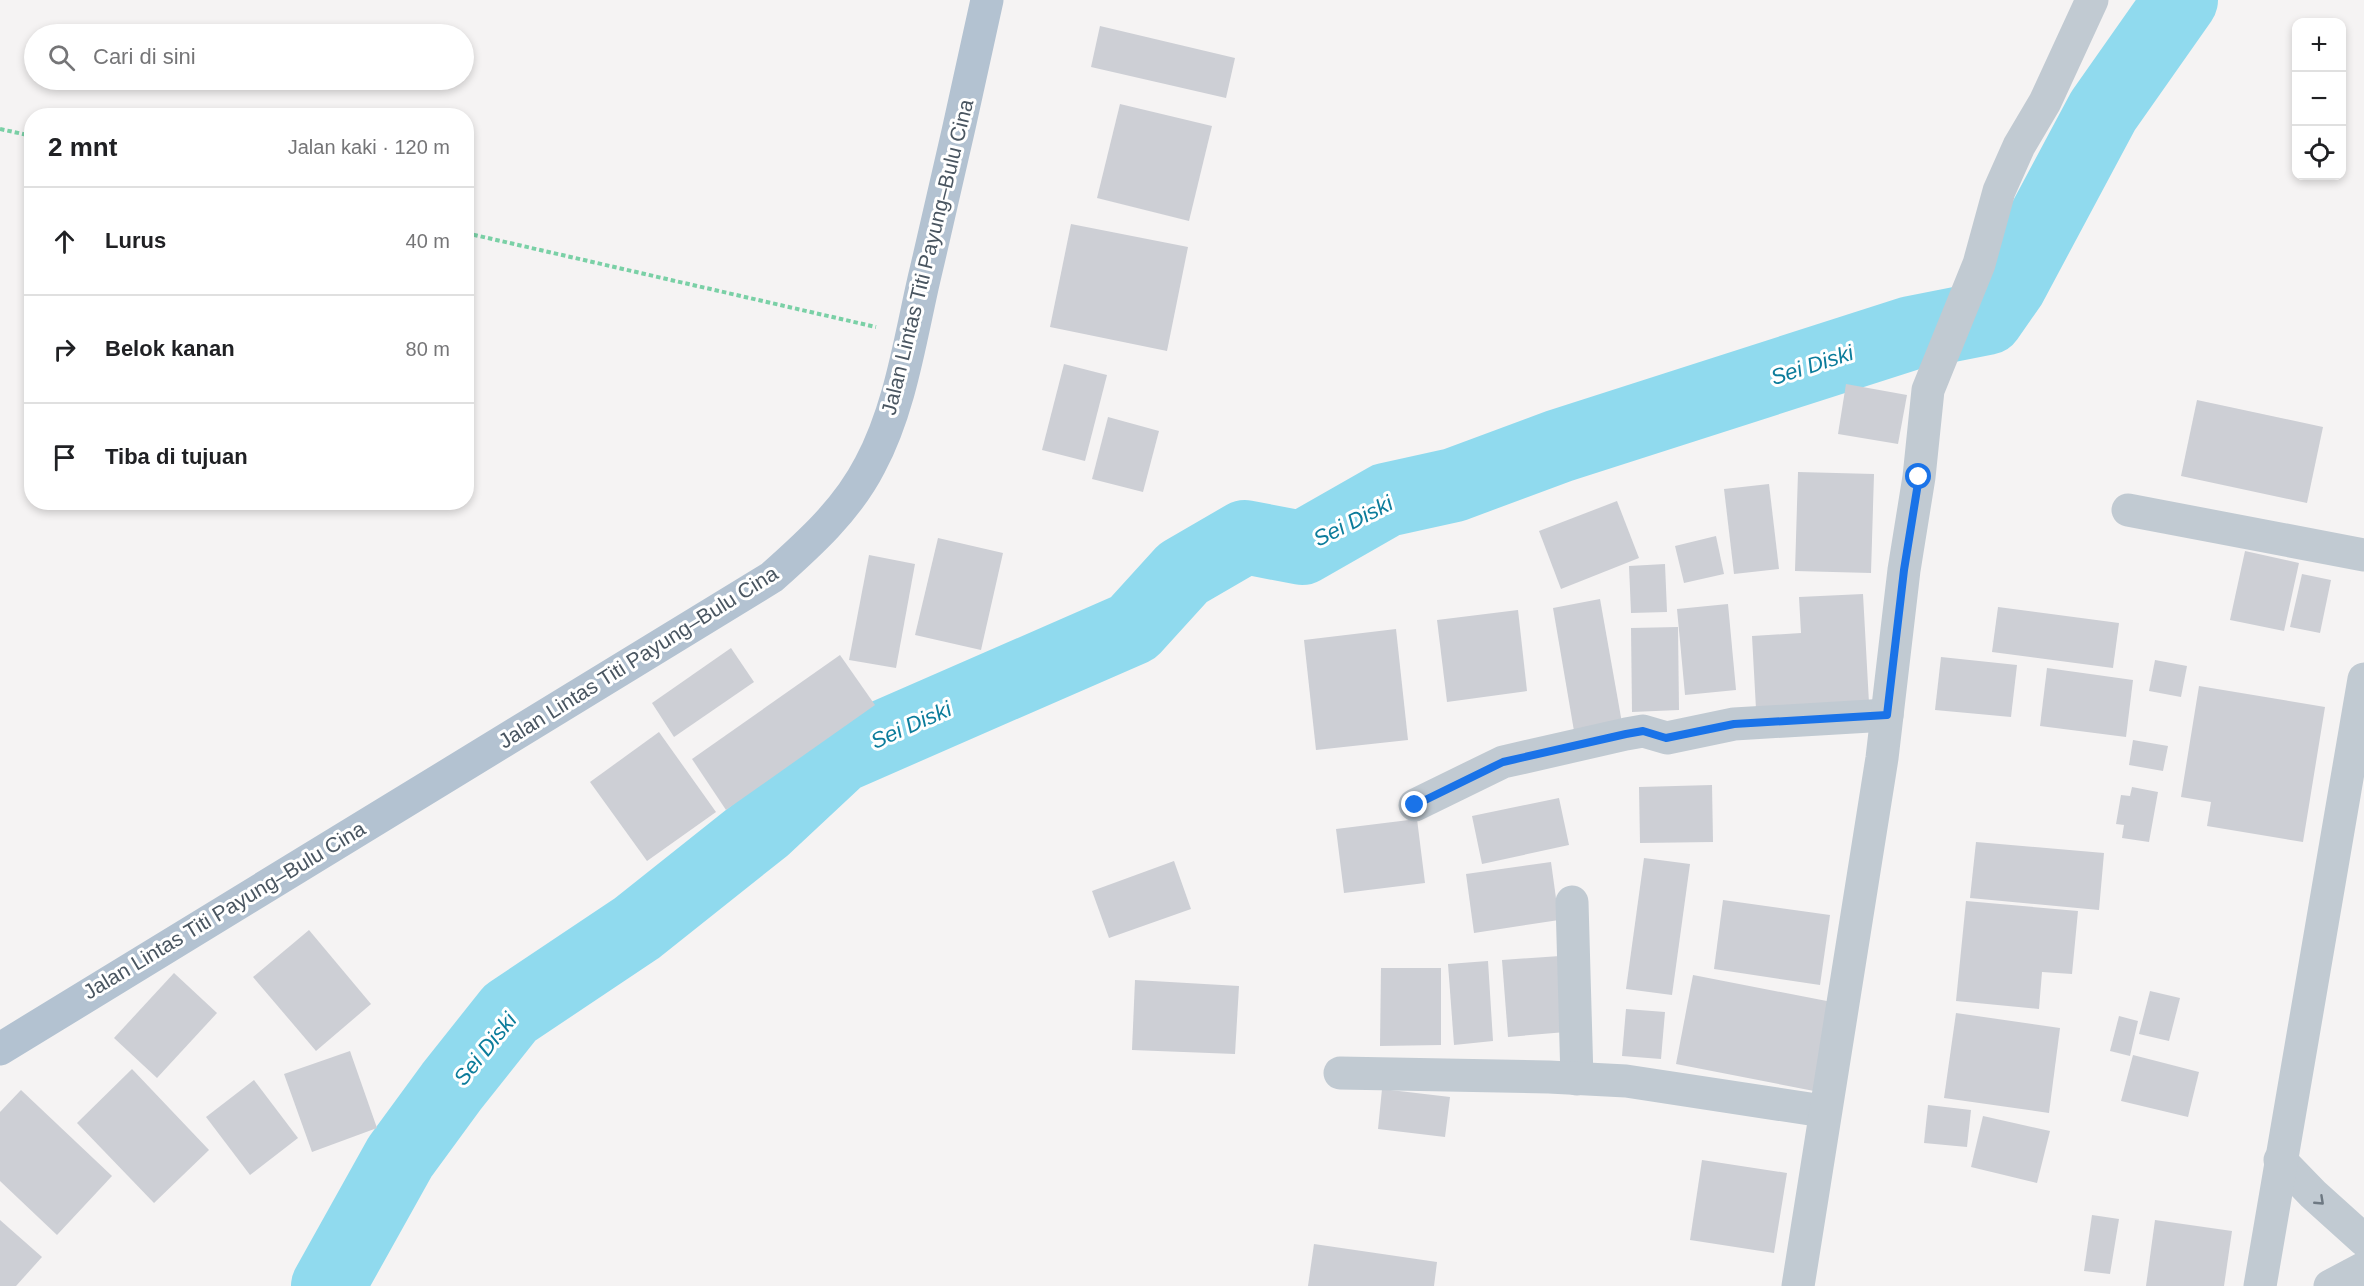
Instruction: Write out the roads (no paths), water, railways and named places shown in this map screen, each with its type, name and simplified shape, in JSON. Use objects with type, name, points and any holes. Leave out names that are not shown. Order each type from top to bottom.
[{"type":"main road","name":"Jalan Lintas Titi Payung–Bulu Cina","points":[[0,1049],[772,577],[819,535],[852,495],[871,464],[889,419],[912,335],[987,0]]},
{"type":"street","points":[[1798,1286],[1823,1111],[1887,715],[1904,570],[1919,477],[1928,390],[1979,264],[2003,182],[2019,146],[2046,102],[2092,0]]},
{"type":"street","points":[[2128,510],[2364,555]]},
{"type":"street","points":[[2260,1286],[2364,679]]},
{"type":"street","points":[[1415,805],[1503,762],[1626,734],[1643,731],[1666,738],[1734,724],[1887,715]]},
{"type":"street","points":[[1572,902],[1577,1078]]},
{"type":"street","points":[[1340,1073],[1577,1078],[1686,1088],[1823,1111]]},
{"type":"street","points":[[2280,1160],[2313,1194],[2364,1240]]},
{"type":"street","points":[[2330,1286],[2364,1268]]},
{"type":"waterway","name":"Sei Diski","points":[[328,1286],[400,1157],[510,1013],[637,928],[764,827],[840,756],[1133,628],[1183,573],[1245,537],[1302,548],[1386,500],[1454,485],[1559,446],[1911,333],[1987,318],[2010,285],[2103,111],[2181,0]]}]
